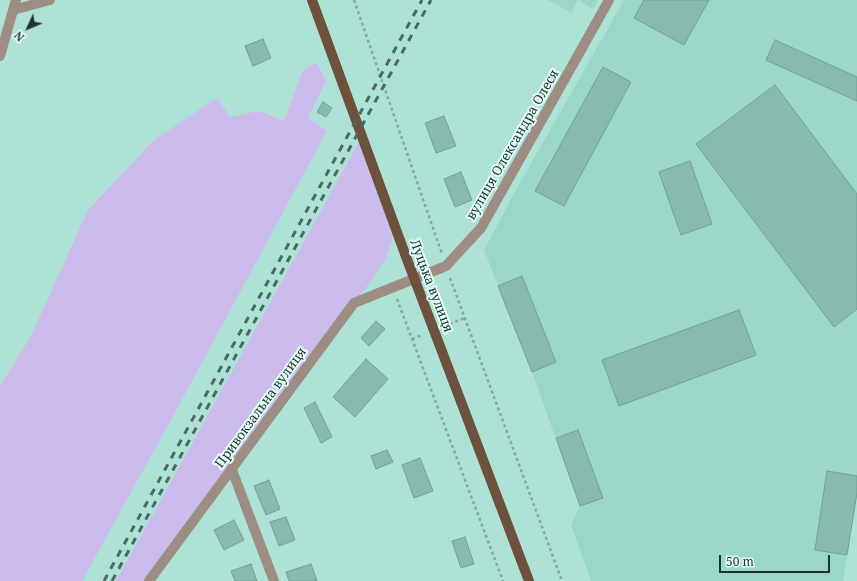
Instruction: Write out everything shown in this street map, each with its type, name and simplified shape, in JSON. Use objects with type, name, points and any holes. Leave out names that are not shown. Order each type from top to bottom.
[{"type":"main road","name":"Луцька вулиця","points":[[312,0],[414,278],[528,581]]},
{"type":"street","points":[[0,56],[14,5],[50,0]]},
{"type":"street","name":"вулиця Олександра Олеся","points":[[414,278],[446,266],[481,228],[610,0]]},
{"type":"street","name":"Привокзальна вулиця","points":[[150,581],[354,303],[414,278]]},
{"type":"street","points":[[232,470],[274,581]]},
{"type":"path","points":[[354,0],[446,266],[562,581]]},
{"type":"path","points":[[393,287],[503,581]]},
{"type":"shaded area","points":[[548,0],[578,0],[571,13]]},
{"type":"shaded area","points":[[578,0],[598,0],[593,9]]},
{"type":"shaded area","points":[[624,0],[857,0],[857,493],[843,581],[591,581],[571,525],[580,506],[532,372],[484,250],[516,190]]},
{"type":"shaded area","points":[[316,63],[326,81],[308,118],[327,131],[82,581],[0,581],[0,386],[31,336],[88,210],[154,140],[217,98],[230,117],[259,111],[284,121],[303,70]]},
{"type":"shaded area","points":[[360,140],[390,223],[392,240],[386,259],[350,311],[152,581],[116,581]]},
{"type":"building","points":[[644,0],[709,0],[684,45],[634,18]]},
{"type":"building","points":[[263,39],[271,58],[253,66],[245,46]]},
{"type":"building","points":[[775,40],[857,77],[857,101],[766,60]]},
{"type":"building","points":[[603,67],[631,82],[564,206],[535,191]]},
{"type":"building","points":[[775,85],[857,194],[857,309],[834,327],[696,144]]},
{"type":"building","points":[[323,102],[332,108],[326,117],[317,112]]},
{"type":"building","points":[[444,116],[456,146],[436,153],[425,123]]},
{"type":"building","points":[[690,161],[712,224],[681,235],[659,172]]},
{"type":"building","points":[[461,172],[472,200],[455,207],[444,179]]},
{"type":"building","points":[[522,276],[556,362],[532,372],[498,286]]},
{"type":"building","points":[[739,310],[756,355],[619,406],[602,360]]},
{"type":"building","points":[[376,321],[385,329],[369,346],[361,338]]},
{"type":"building","points":[[366,359],[388,379],[355,417],[333,397]]},
{"type":"building","points":[[315,402],[332,437],[321,443],[304,408]]},
{"type":"building","points":[[578,430],[603,498],[580,506],[556,438]]},
{"type":"building","points":[[387,450],[393,462],[376,469],[371,456]]},
{"type":"building","points":[[420,458],[433,491],[414,498],[402,465]]},
{"type":"building","points":[[827,471],[857,476],[857,493],[847,555],[815,550]]},
{"type":"building","points":[[269,480],[280,509],[266,515],[254,486]]},
{"type":"building","points":[[286,517],[295,540],[279,546],[270,522]]},
{"type":"building","points":[[234,520],[244,540],[224,550],[214,530]]},
{"type":"building","points":[[465,537],[474,564],[461,568],[452,541]]},
{"type":"building","points":[[251,564],[257,581],[235,581],[231,571]]},
{"type":"building","points":[[311,564],[317,581],[289,581],[286,572]]},
{"type":"railway","points":[[104,581],[422,0]]},
{"type":"railway","points":[[112,581],[431,0]]}]
